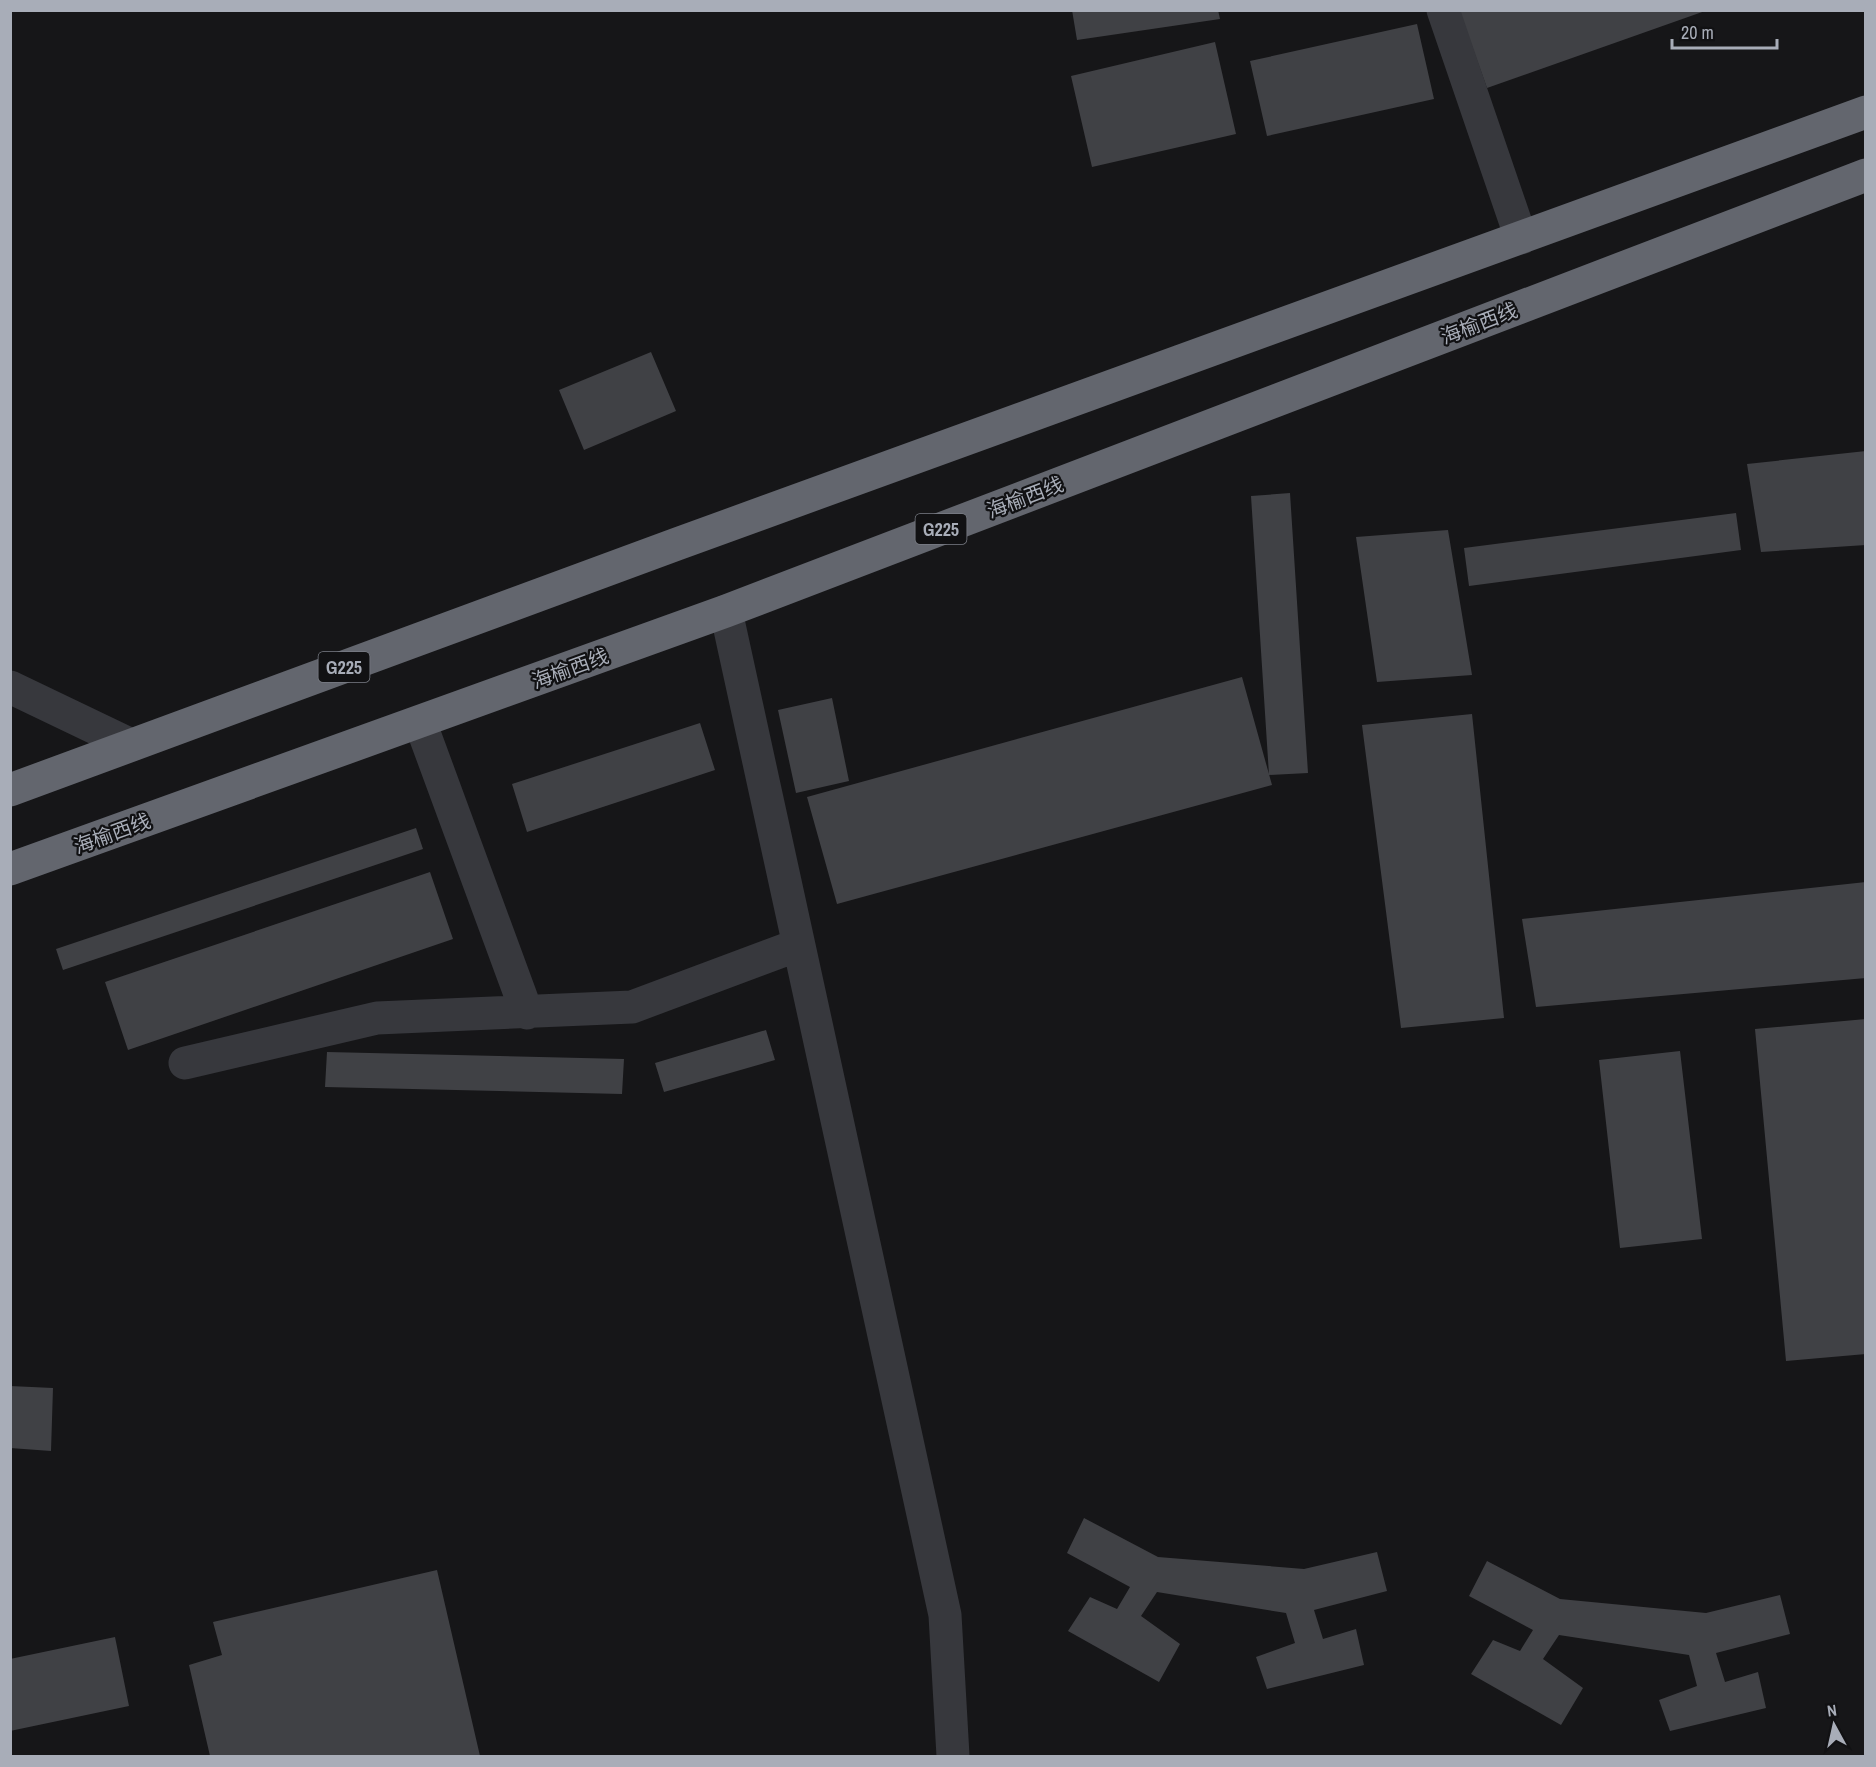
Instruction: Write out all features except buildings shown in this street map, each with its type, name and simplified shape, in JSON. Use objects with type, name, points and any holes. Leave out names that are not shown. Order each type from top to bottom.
[{"type":"highway","name":"G225","points":[[10,790],[1866,112]]},
{"type":"highway","name":"海榆西线","points":[[10,869],[726,611],[1866,176]]},
{"type":"street","points":[[1443,10],[1521,238]]},
{"type":"street","points":[[726,611],[945,1615],[953,1756]]},
{"type":"street","points":[[10,687],[131,745]]},
{"type":"street","points":[[420,722],[527,1013]]},
{"type":"street","points":[[185,1063],[377,1018],[632,1007],[798,945]]}]
